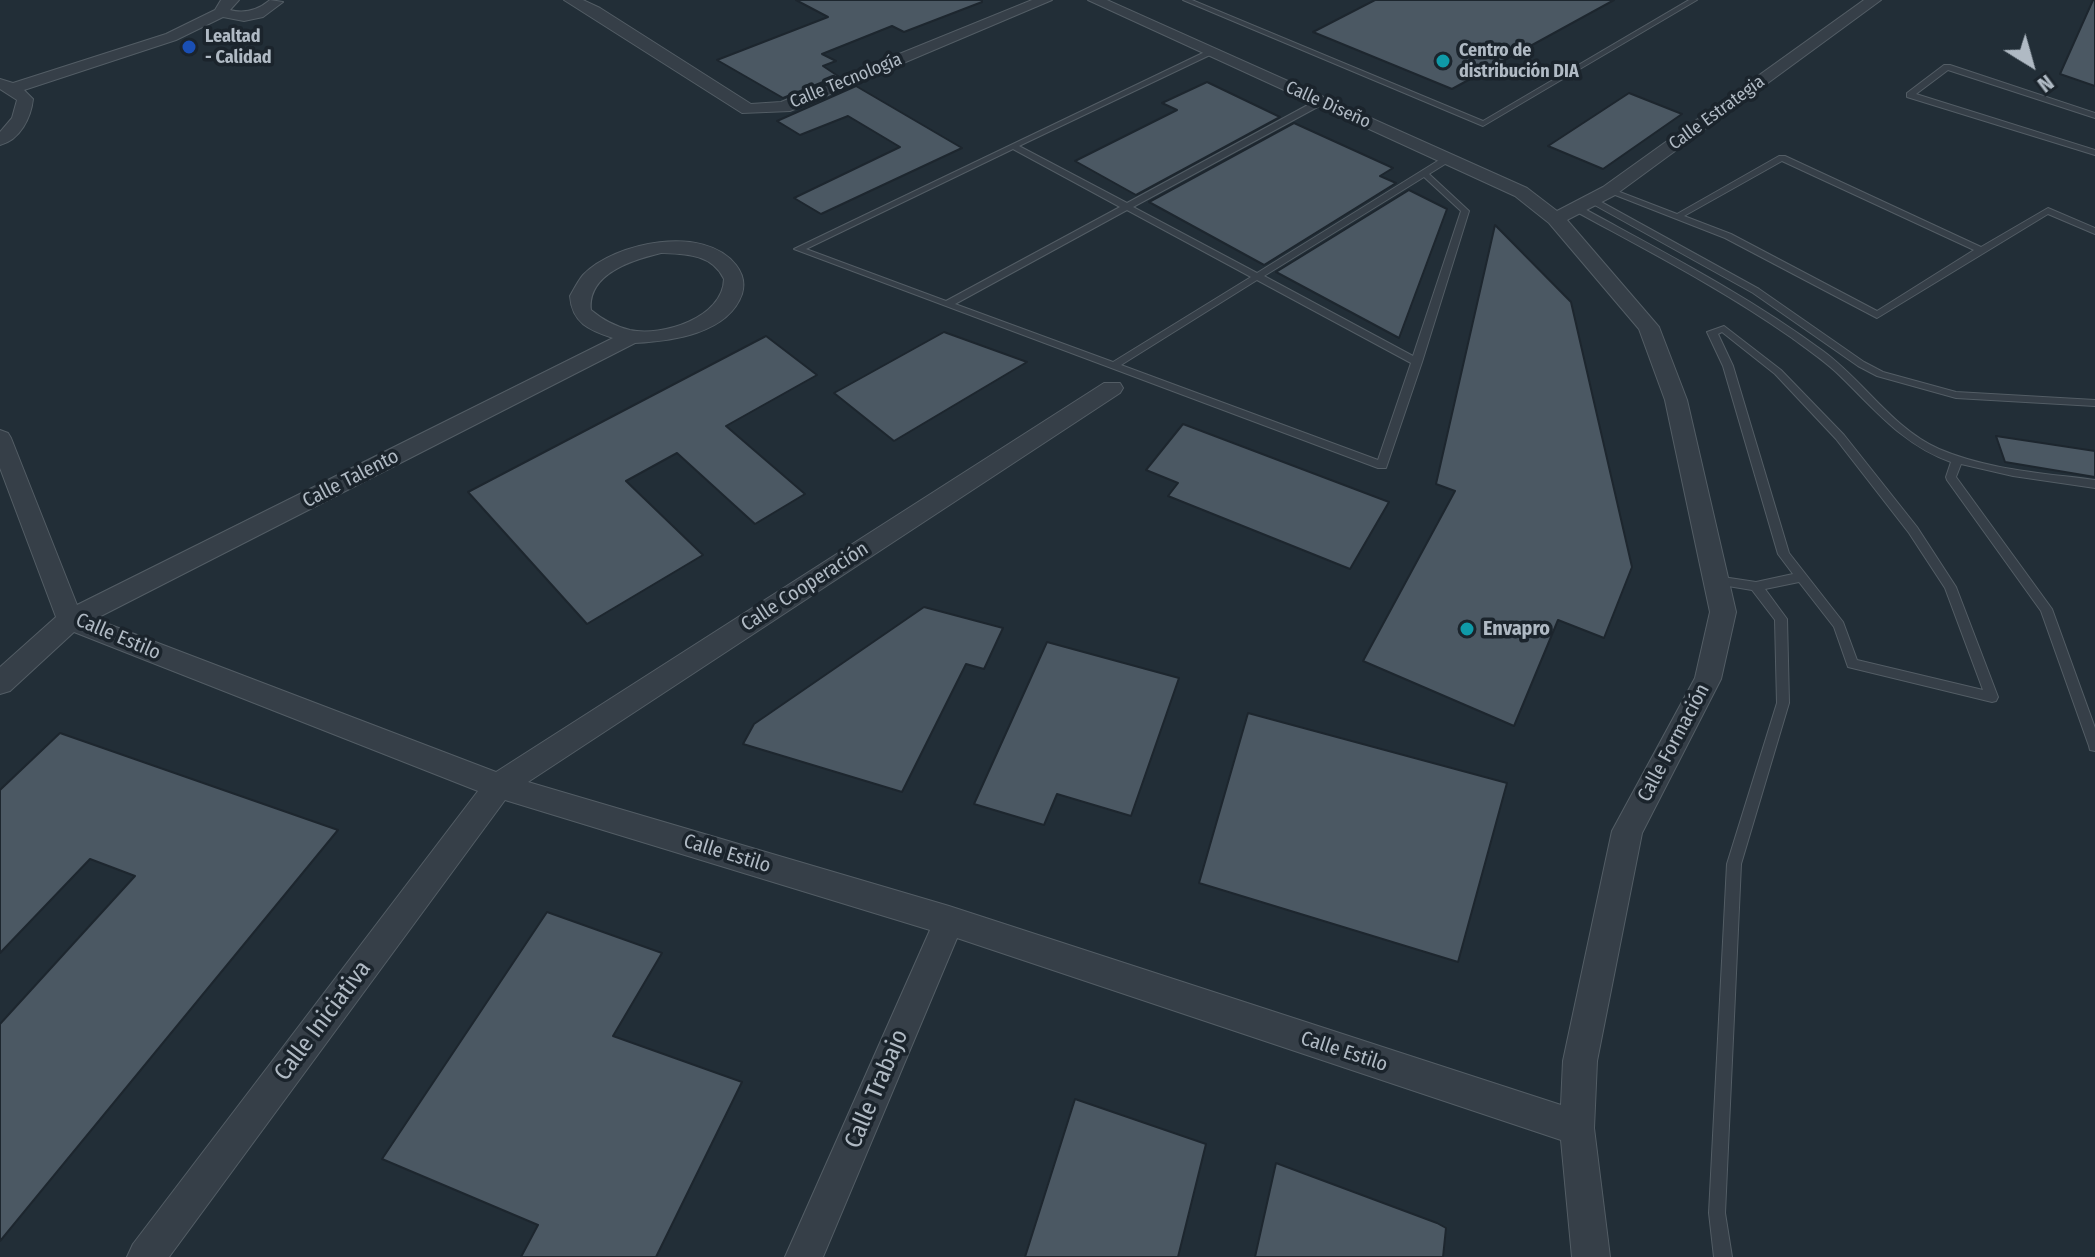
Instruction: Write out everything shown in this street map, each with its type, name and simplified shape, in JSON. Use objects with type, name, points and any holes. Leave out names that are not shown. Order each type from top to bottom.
[{"type":"street","name":"Calle Tecnología","points":[[571,0],[595,11],[748,109],[784,107],[1045,0]]},
{"type":"street","name":"Calle Diseño","points":[[1095,0],[1567,214]]},
{"type":"street","name":"Calle Estrategia","points":[[1567,214],[1601,196],[1874,0]]},
{"type":"street","points":[[7,86],[171,37],[227,6],[234,16],[251,15],[280,1]]},
{"type":"street","points":[[0,140],[12,131],[24,114],[25,99],[7,86]]},
{"type":"street","name":"Calle Formación","points":[[1567,214],[1649,327],[1676,400],[1723,612],[1708,679],[1627,831],[1580,1061],[1577,1128],[1591,1257]]},
{"type":"street","points":[[682,247],[711,254],[731,268],[735,281],[732,295],[722,309],[704,322],[682,331],[631,337],[609,333],[592,324],[581,313],[579,299],[584,285],[596,271],[635,252],[682,247]]},
{"type":"street","name":"Calle Talento","points":[[0,683],[70,620],[631,337]]},
{"type":"street","name":"Calle Cooperación","points":[[499,786],[1113,377]]},
{"type":"street","name":"Calle Estilo","points":[[0,438],[70,620],[499,786],[949,921],[1577,1128]]},
{"type":"street","name":"Calle Iniciativa","points":[[146,1257],[499,786]]},
{"type":"street","name":"Calle Trabajo","points":[[804,1257],[949,921]]},
{"type":"lane","points":[[1186,0],[1483,124],[1694,0]]},
{"type":"lane","points":[[1209,52],[798,249],[947,304],[1113,377],[1382,465],[1465,211],[1425,174]]},
{"type":"lane","points":[[2095,116],[1947,67],[1910,95],[2095,153]]},
{"type":"lane","points":[[947,304],[1320,102]]},
{"type":"lane","points":[[1013,146],[1417,362]]},
{"type":"lane","points":[[1677,217],[1782,158],[1981,250]]},
{"type":"lane","points":[[1113,377],[1258,277],[1447,159]]},
{"type":"lane","points":[[1601,196],[1677,217],[1728,236],[1877,315],[2048,211],[2095,231]]},
{"type":"lane","points":[[1601,196],[1756,291],[1880,374],[1956,395],[2095,403]]},
{"type":"lane","points":[[1567,214],[1746,301],[1825,358],[1910,437],[1957,461],[2095,484]]},
{"type":"lane","points":[[1724,329],[1778,372],[1840,437],[1913,530],[1950,587],[1992,697],[1852,664],[1839,625],[1803,577],[1784,554],[1728,366],[1712,332],[1724,329]]},
{"type":"lane","points":[[1957,461],[1951,477],[2046,609],[2095,746]]},
{"type":"lane","points":[[1716,580],[1756,586],[1803,577]]},
{"type":"lane","points":[[1723,1257],[1717,1213],[1734,864],[1783,703],[1781,619],[1756,586]]},
{"type":"building","points":[[796,0],[982,2],[904,32],[892,26],[822,54],[836,61],[823,66],[838,76],[783,98],[717,60],[828,17]]},
{"type":"building","name":"Centro de distribución DIA","points":[[1375,0],[1614,0],[1452,89],[1313,32]]},
{"type":"building","points":[[2095,0],[2095,86],[2060,74]]},
{"type":"building","points":[[1207,82],[1280,117],[1136,195],[1075,161],[1177,110],[1162,103]]},
{"type":"building","points":[[856,86],[962,148],[821,214],[794,198],[900,147],[848,116],[800,135],[777,121]]},
{"type":"building","points":[[1629,93],[1682,114],[1603,169],[1548,146]]},
{"type":"building","points":[[1294,123],[1393,168],[1380,176],[1396,183],[1264,265],[1149,202]]},
{"type":"building","points":[[1409,190],[1447,209],[1399,338],[1276,272]]},
{"type":"building","points":[[1495,225],[1571,302],[1632,567],[1604,638],[1558,620],[1514,726],[1363,661],[1455,491],[1436,484]]},
{"type":"building","points":[[944,332],[1027,362],[894,441],[834,393]]},
{"type":"building","points":[[766,336],[817,375],[726,426],[805,494],[755,524],[677,453],[626,481],[703,555],[587,624],[468,492]]},
{"type":"building","points":[[1183,424],[1389,502],[1350,569],[1168,496],[1178,483],[1146,470]]},
{"type":"building","points":[[1996,436],[2095,451],[2095,477],[2005,462]]},
{"type":"building","points":[[924,607],[1003,628],[984,669],[966,664],[902,792],[743,744],[754,724]]},
{"type":"building","points":[[1047,642],[1179,678],[1131,816],[1057,794],[1044,825],[974,804]]},
{"type":"building","points":[[1248,713],[1507,783],[1458,962],[1199,883]]},
{"type":"building","points":[[60,733],[338,830],[0,1241],[0,1024],[135,876],[90,859],[0,953],[0,790]]},
{"type":"building","points":[[547,912],[662,953],[613,1036],[742,1082],[656,1257],[521,1257],[538,1225],[382,1159]]},
{"type":"building","points":[[1075,1099],[1206,1144],[1178,1257],[1025,1257]]},
{"type":"building","points":[[1276,1163],[1446,1228],[1443,1257],[1255,1257]]},
{"type":"place","name":"Lealtad - Calidad","points":[[189,47]]},
{"type":"place","name":"Centro de distribución DIA","points":[[1443,61]]},
{"type":"place","name":"Envapro","points":[[1467,629]]}]
